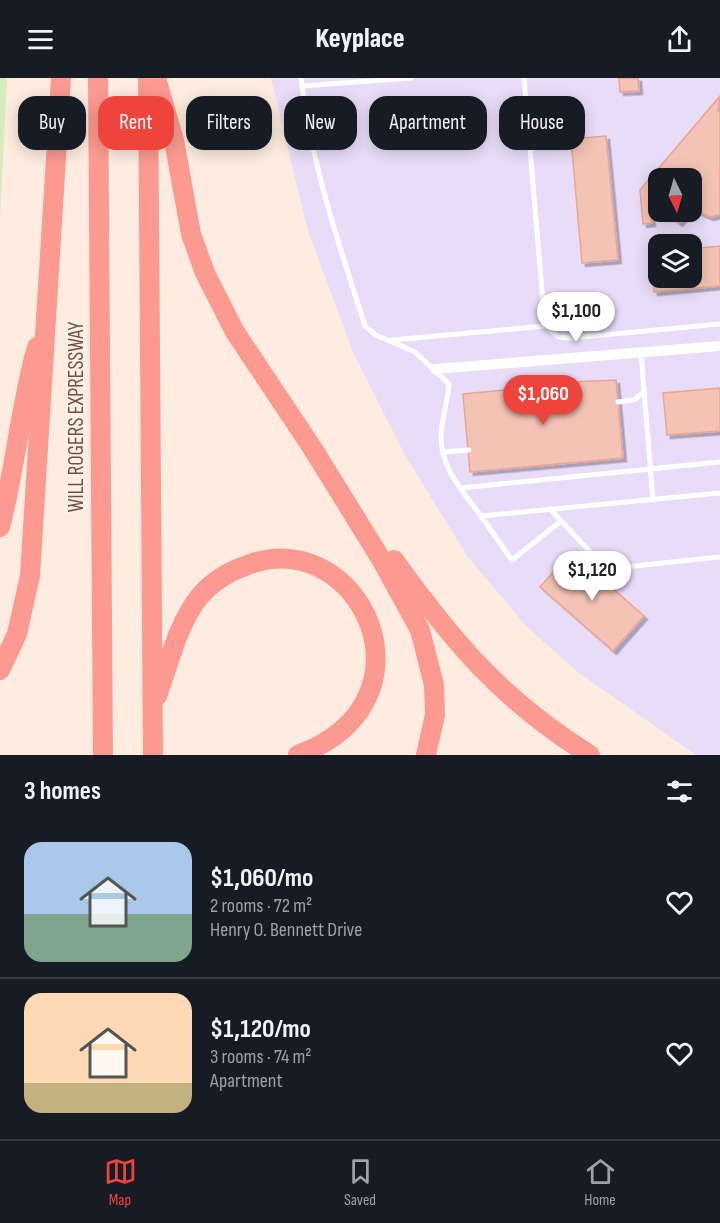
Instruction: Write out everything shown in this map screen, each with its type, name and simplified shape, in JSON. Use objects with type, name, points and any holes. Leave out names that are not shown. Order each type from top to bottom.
[{"type":"highway","points":[[0,670],[17,634],[30,576],[61,78]]},
{"type":"highway","name":"WILL ROGERS EXPRESSWAY","points":[[98,78],[103,755]]},
{"type":"highway","points":[[148,78],[153,755]]},
{"type":"highway","points":[[156,78],[174,140],[191,234],[205,273],[235,332],[313,449],[381,559],[420,630],[434,685],[435,715],[426,755]]},
{"type":"highway","points":[[0,527],[10,488],[27,381],[48,307]]},
{"type":"highway","points":[[313,449],[455,642],[493,682],[529,714],[590,755]]},
{"type":"highway","points":[[152,710],[190,610],[201,595],[218,579],[253,562],[274,559],[297,561],[314,566],[343,583],[357,599],[366,615],[376,656],[370,693],[360,711],[335,737],[320,747],[298,755]]},
{"type":"street","points":[[435,369],[720,346]]},
{"type":"lane","points":[[301,78],[323,195],[365,326],[415,352],[449,384],[448,404],[441,432],[443,461],[512,560],[561,521]]},
{"type":"lane","points":[[302,86],[336,81],[411,78]]},
{"type":"lane","points":[[524,78],[545,326]]},
{"type":"lane","points":[[389,340],[545,326],[559,337],[571,338],[720,324]]},
{"type":"lane","points":[[641,352],[653,501]]},
{"type":"lane","points":[[618,402],[634,400],[644,392]]},
{"type":"lane","points":[[442,452],[469,450]]},
{"type":"lane","points":[[461,488],[720,462]]},
{"type":"lane","points":[[481,516],[720,493]]},
{"type":"lane","points":[[550,509],[606,569],[720,557]]},
{"type":"shaded area","points":[[271,78],[720,78],[720,755],[696,755],[579,673],[527,627],[468,557],[406,457],[353,352],[308,231],[288,150],[357,150],[357,96],[284,96],[284,132]]},
{"type":"green space","points":[[0,78],[7,78],[0,217]]},
{"type":"building","points":[[619,78],[638,78],[639,91],[620,92]]},
{"type":"building","points":[[720,96],[718,111],[720,111],[720,215],[710,217],[702,213],[702,168],[659,168]]},
{"type":"building","points":[[606,136],[618,260],[582,263],[572,150],[585,150],[585,138]]},
{"type":"building","points":[[648,181],[648,222],[652,223],[643,224],[640,190]]},
{"type":"building","points":[[720,246],[720,286],[702,288],[702,248]]},
{"type":"building","points":[[654,288],[698,288],[654,292]]},
{"type":"building","points":[[616,380],[623,458],[470,472],[463,394],[547,386],[547,383]]},
{"type":"building","points":[[720,388],[720,431],[667,435],[663,393]]},
{"type":"building","points":[[571,552],[644,616],[613,651],[540,587]]}]
